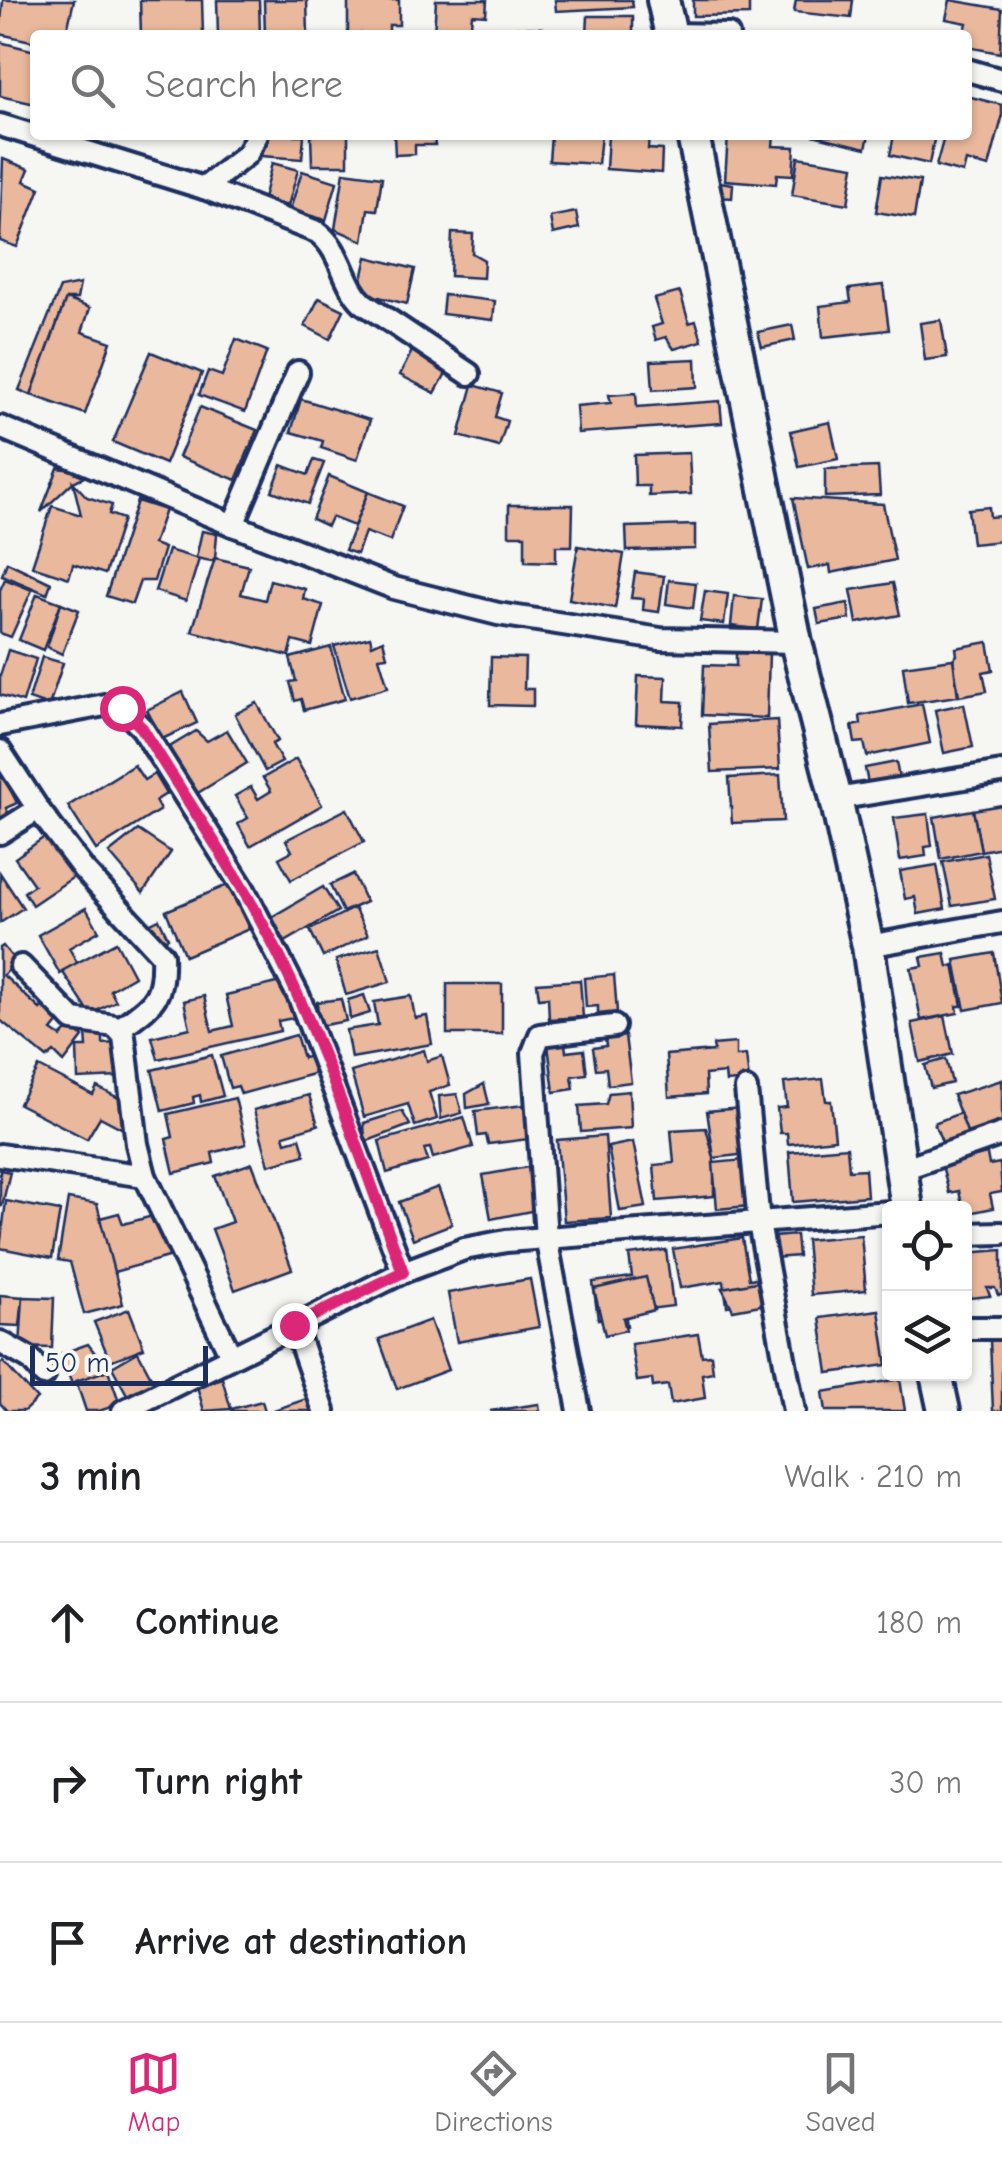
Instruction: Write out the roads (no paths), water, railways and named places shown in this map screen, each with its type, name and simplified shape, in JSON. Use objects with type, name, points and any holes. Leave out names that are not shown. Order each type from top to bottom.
[{"type":"main road","points":[[662,0],[670,30]]},
{"type":"main road","points":[[694,140],[796,642],[868,946],[907,1201]]},
{"type":"main road","points":[[938,1381],[944,1411]]},
{"type":"street","points":[[972,71],[1002,80]]},
{"type":"street","points":[[0,125],[30,134]]},
{"type":"street","points":[[49,140],[204,188],[317,232],[331,246],[355,295],[363,303],[469,374]]},
{"type":"street","points":[[204,188],[247,154],[254,140]]},
{"type":"street","points":[[233,525],[298,372]]},
{"type":"street","points":[[0,427],[394,588],[498,614],[660,639],[796,642]]},
{"type":"street","points":[[0,725],[110,704],[122,708],[142,728],[242,888],[292,983],[403,1272]]},
{"type":"street","points":[[0,751],[84,869],[162,955],[164,982],[153,1002],[120,1029]]},
{"type":"street","points":[[836,800],[1002,772]]},
{"type":"street","points":[[0,834],[38,809]]},
{"type":"street","points":[[868,946],[1002,922]]},
{"type":"street","points":[[21,966],[73,1020],[120,1029]]},
{"type":"street","points":[[579,1411],[546,1237],[534,1046],[540,1035],[553,1031],[614,1026]]},
{"type":"street","points":[[120,1029],[126,1043],[144,1176],[231,1356]]},
{"type":"street","points":[[746,1089],[759,1223],[794,1411]]},
{"type":"street","points":[[900,1170],[1002,1134]]},
{"type":"street","points":[[0,1155],[144,1176]]},
{"type":"street","points":[[122,1411],[403,1272],[464,1248],[546,1237],[882,1213]]},
{"type":"street","points":[[972,1234],[1002,1233]]},
{"type":"street","points":[[294,1325],[324,1411]]},
{"type":"street","points":[[972,1328],[1002,1328]]},
{"type":"street","points":[[0,1342],[30,1360],[44,1375]]}]
